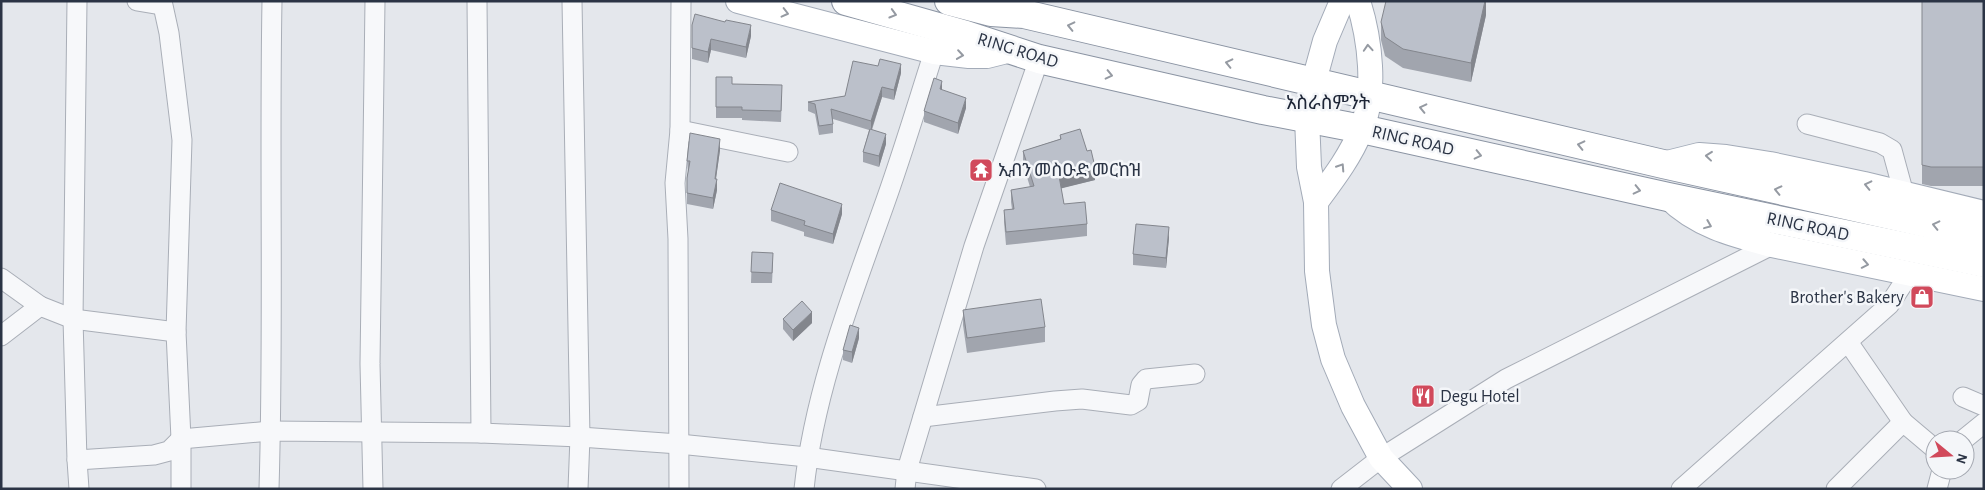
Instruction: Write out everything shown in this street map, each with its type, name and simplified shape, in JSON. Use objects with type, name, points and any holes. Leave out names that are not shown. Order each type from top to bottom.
[{"type":"highway","name":"RING ROAD","points":[[846,1],[966,35],[1039,59],[1263,110],[1362,129],[1668,197],[1984,263]]},
{"type":"highway","name":"RING ROAD","points":[[949,1],[991,12],[1027,8],[1277,74],[1314,81],[1370,96],[1663,164],[1984,236]]},
{"type":"main road","points":[[738,1],[934,52],[987,56],[1011,50]]},
{"type":"main road","points":[[1342,1],[1325,41],[1314,81],[1307,118],[1309,167],[1316,202],[1316,270],[1326,334],[1333,359],[1353,406],[1381,458],[1410,489]]},
{"type":"main road","points":[[1316,202],[1341,167],[1362,129],[1370,96],[1368,44],[1358,1]]},
{"type":"main road","points":[[1663,164],[1699,155],[1726,157],[1770,164],[1984,213]]},
{"type":"main road","points":[[1668,197],[1681,210],[1701,222],[1738,236],[1772,245],[1984,289]]},
{"type":"street","points":[[77,1],[73,319],[79,489]]},
{"type":"street","points":[[137,1],[161,3],[169,32],[182,140],[176,332],[181,439],[181,489]]},
{"type":"street","points":[[269,489],[272,1]]},
{"type":"street","points":[[373,489],[371,432],[374,1]]},
{"type":"street","points":[[477,1],[481,433]]},
{"type":"street","points":[[572,1],[580,437],[578,489]]},
{"type":"street","points":[[679,489],[678,238],[675,183],[680,130],[681,1]]},
{"type":"street","points":[[804,489],[807,457],[831,360],[934,52]]},
{"type":"street","points":[[905,489],[908,470],[923,417],[974,246],[1039,59]]},
{"type":"street","points":[[1807,124],[1880,143],[1892,150],[1904,194]]},
{"type":"street","points":[[680,130],[788,152]]},
{"type":"street","points":[[1341,489],[1381,458],[1506,378],[1772,245]]},
{"type":"street","points":[[1681,489],[1889,305],[1910,273]]},
{"type":"street","points":[[1,278],[40,306],[73,319],[176,332]]},
{"type":"street","points":[[1,336],[40,306]]},
{"type":"street","points":[[1848,342],[1903,422],[1925,441]]},
{"type":"street","points":[[923,417],[1082,399],[1131,405],[1138,401],[1141,385],[1146,379],[1195,374]]},
{"type":"street","points":[[1963,397],[1984,406]]},
{"type":"street","points":[[1836,489],[1903,422]]},
{"type":"street","points":[[77,460],[154,455],[169,451],[181,439],[270,431],[481,433],[679,444],[807,457],[1036,489]]},
{"type":"building","points":[[1386,1],[1485,1],[1471,63],[1403,49],[1385,37],[1381,22]]},
{"type":"building","points":[[1922,1],[1984,1],[1984,167],[1931,167],[1922,165]]},
{"type":"building","points":[[695,14],[725,22],[726,20],[751,25],[746,47],[711,39],[708,52],[692,48],[692,25]]},
{"type":"building","points":[[880,59],[901,64],[894,90],[882,87],[871,121],[831,109],[833,124],[819,126],[815,104],[808,102],[845,96],[853,61],[878,66]]},
{"type":"building","points":[[716,77],[732,77],[732,84],[782,85],[781,111],[742,110],[742,107],[716,107]]},
{"type":"building","points":[[934,78],[942,81],[940,89],[966,98],[958,123],[924,111]]},
{"type":"building","points":[[870,129],[886,134],[879,156],[863,152]]},
{"type":"building","points":[[1080,129],[1087,151],[1091,150],[1095,167],[1059,176],[1064,204],[1085,202],[1087,224],[1006,232],[1004,210],[1014,209],[1011,190],[1034,186],[1023,151],[1061,139],[1060,135]]},
{"type":"building","points":[[690,133],[720,139],[715,179],[717,179],[713,198],[687,193],[690,161],[687,161]]},
{"type":"building","points":[[780,183],[842,204],[833,234],[804,225],[805,221],[771,210]]},
{"type":"building","points":[[1136,224],[1169,227],[1166,258],[1133,254]]},
{"type":"building","points":[[752,252],[773,253],[772,273],[751,272]]},
{"type":"building","points":[[1041,299],[1045,327],[967,338],[963,310]]},
{"type":"building","points":[[802,301],[812,312],[793,330],[783,319]]},
{"type":"building","points":[[850,325],[859,328],[852,352],[843,350]]},
{"type":"place","name":"ኢብን መስዑድ መርከዝ","points":[[981,170]]},
{"type":"place","name":"Brother's Bakery","points":[[1922,297]]},
{"type":"place","name":"Degu Hotel","points":[[1423,396]]},
{"type":"district","name":"አስራስምንት","points":[[1328,102]]}]
